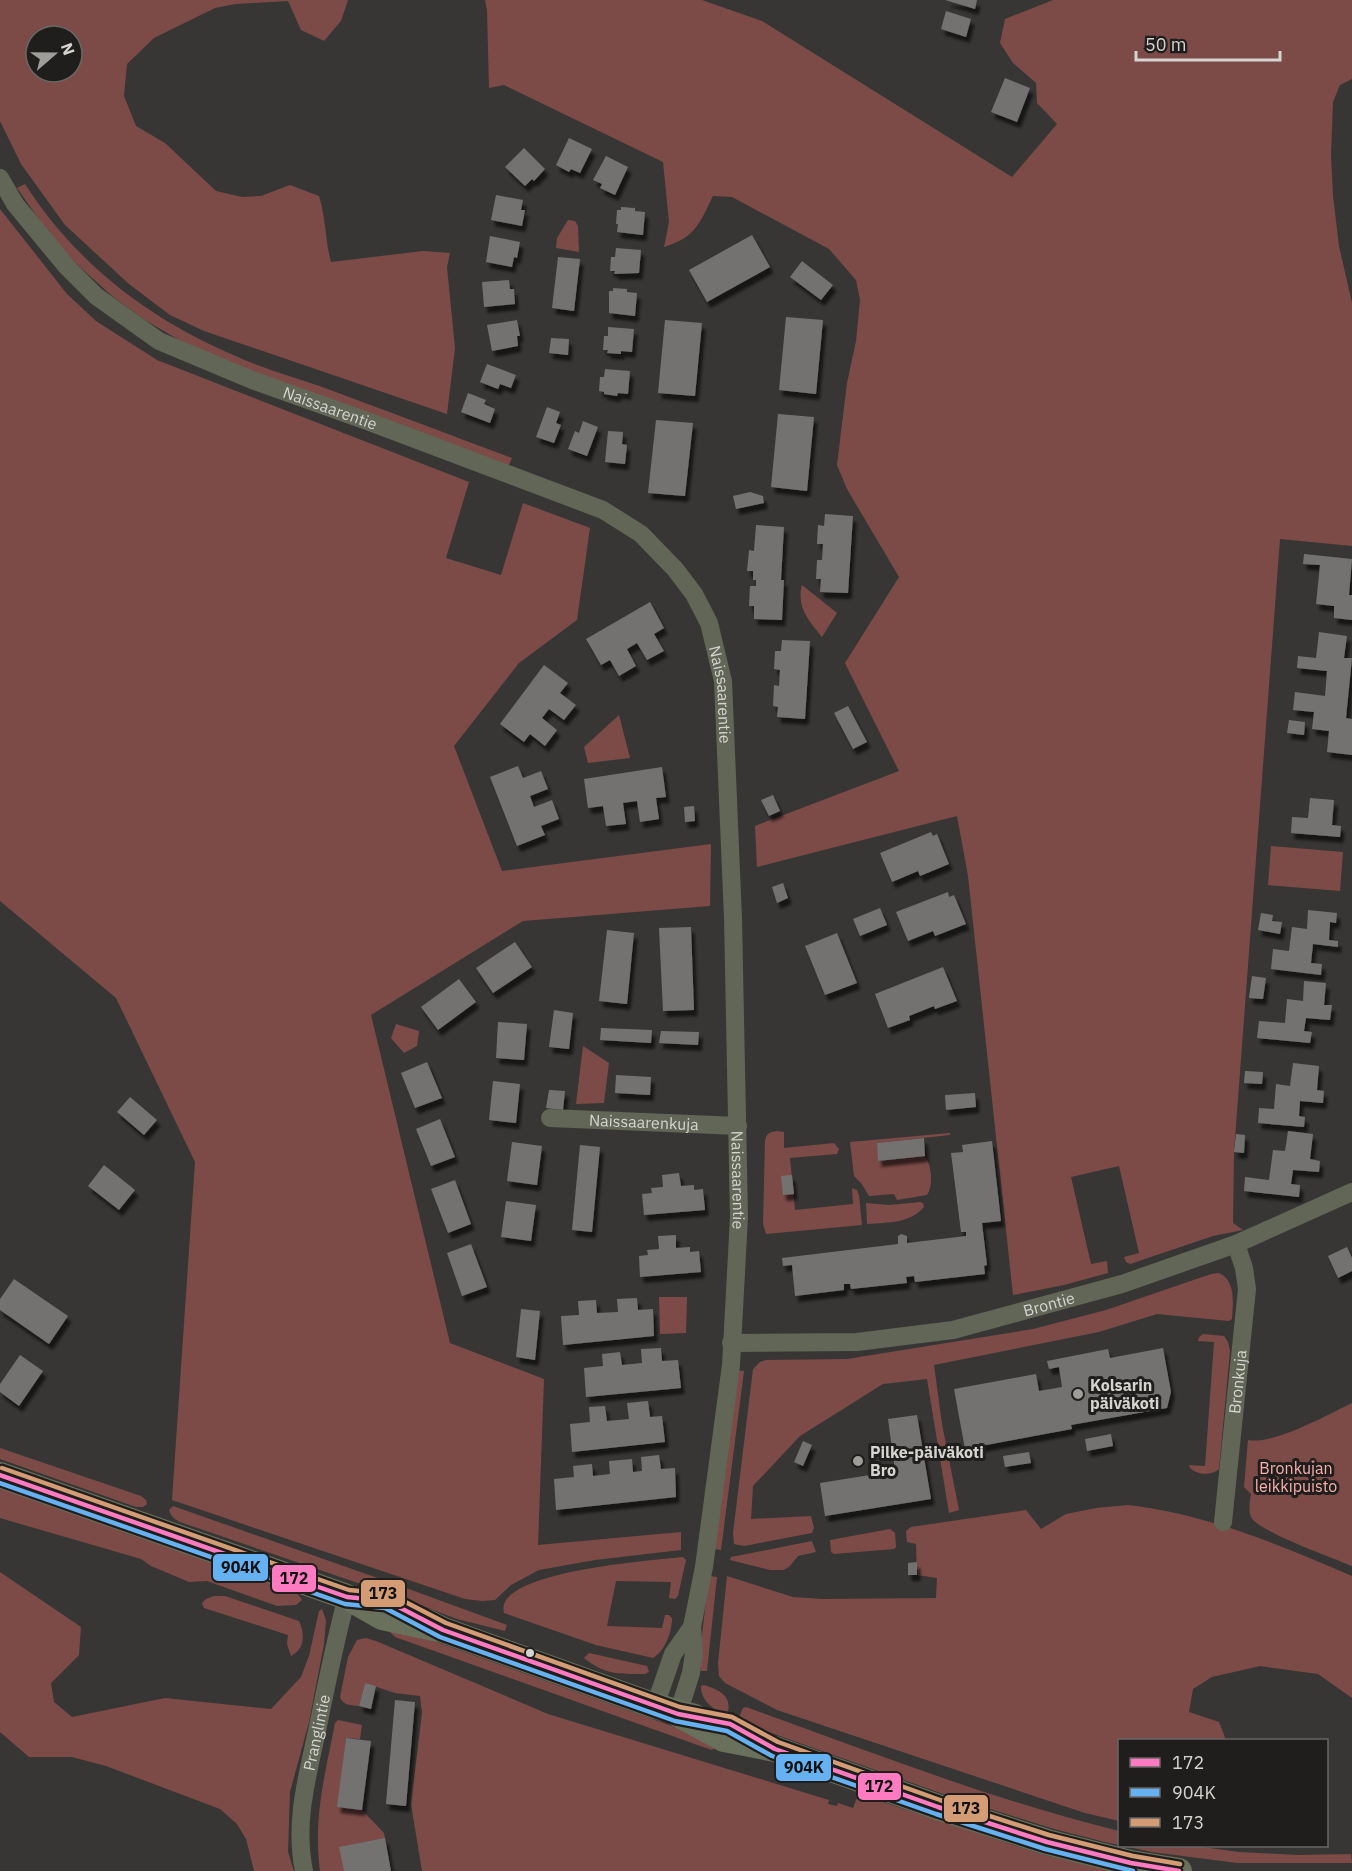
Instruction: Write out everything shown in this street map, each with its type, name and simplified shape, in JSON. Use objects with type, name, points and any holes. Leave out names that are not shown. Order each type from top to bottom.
[{"type":"main road","points":[[0,1474],[347,1597],[382,1617],[443,1630],[667,1710],[724,1739],[775,1749],[938,1807],[1047,1842],[1131,1863],[1179,1871]]},
{"type":"street","name":"Naissaarentie","points":[[0,178],[15,204],[67,267],[96,296],[159,340],[252,380],[603,510],[641,534],[675,569],[693,594],[709,623],[723,681],[733,918],[739,1217],[731,1365],[704,1567],[692,1627],[694,1653],[691,1673],[667,1710]]},
{"type":"street","name":"Naissaarenkuja","points":[[550,1118],[738,1126]]},
{"type":"street","name":"Brontie","points":[[731,1343],[857,1342],[953,1330],[1101,1290],[1236,1244],[1352,1192]]},
{"type":"street","name":"Bronkuja","points":[[1223,1522],[1247,1289],[1244,1269],[1236,1244]]},
{"type":"street","name":"Pranglintie","points":[[304,1871],[300,1852],[301,1810],[335,1638],[347,1597]]},
{"type":"street","name":"Naissaarentie","points":[[667,1710],[673,1654],[692,1627]]},
{"type":"green space","points":[[0,0],[348,0],[341,21],[324,41],[301,30],[288,1],[236,4],[215,8],[154,38],[127,64],[124,96],[136,126],[165,143],[216,191],[242,197],[261,196],[290,185],[319,196],[331,262],[423,251],[450,253],[447,267],[455,348],[447,414],[204,331],[170,315],[129,284],[65,225],[21,164],[0,121]]},
{"type":"green space","points":[[485,0],[702,0],[762,21],[1012,177],[1057,124],[1037,103],[1036,83],[1013,63],[1000,43],[1005,19],[1053,0],[1352,0],[1352,79],[1340,85],[1333,102],[1331,155],[1339,246],[1352,303],[1352,546],[1280,539],[1234,1152],[1233,1223],[1243,1230],[1213,1236],[1130,1264],[1124,1257],[1139,1253],[1119,1166],[1071,1177],[1091,1264],[1107,1261],[1108,1273],[1013,1295],[968,876],[957,816],[757,867],[755,826],[899,771],[845,663],[899,577],[847,489],[837,465],[847,383],[856,341],[860,300],[856,280],[829,249],[732,197],[713,196],[700,222],[690,234],[664,247],[669,222],[663,162],[504,85],[489,88]]},
{"type":"green space","points":[[25,184],[66,238],[90,262],[142,305],[170,323],[254,364],[512,458],[508,467],[227,362],[179,340],[145,320],[112,296],[57,245],[17,188]]},
{"type":"green space","points":[[0,209],[67,294],[96,321],[157,360],[469,482],[446,558],[501,575],[523,503],[590,528],[577,620],[519,663],[454,746],[502,871],[711,844],[710,906],[523,921],[371,1015],[450,1343],[544,1379],[538,1545],[681,1532],[681,1550],[595,1560],[539,1570],[511,1585],[495,1600],[482,1601],[465,1599],[172,1500],[195,1162],[116,998],[0,901]]},
{"type":"green space","points":[[568,220],[575,221],[578,226],[579,252],[556,248],[557,238]]},
{"type":"green space","points":[[802,585],[837,613],[822,637],[802,607]]},
{"type":"green space","points":[[619,715],[630,758],[588,763],[584,747]]},
{"type":"green space","points":[[1271,846],[1343,852],[1340,891],[1268,885]]},
{"type":"green space","points":[[396,1024],[419,1031],[417,1046],[404,1053],[391,1038]]},
{"type":"green space","points":[[583,1046],[609,1063],[604,1103],[576,1104]]},
{"type":"green space","points":[[784,1132],[784,1148],[834,1143],[839,1149],[837,1154],[790,1158],[795,1210],[853,1204],[852,1188],[857,1190],[859,1195],[862,1225],[766,1234],[763,1224],[765,1140],[769,1133]]},
{"type":"green space","points":[[950,1133],[950,1135],[877,1143],[879,1161],[925,1156],[931,1175],[927,1195],[897,1200],[894,1194],[869,1196],[854,1176],[850,1142]]},
{"type":"green space","points":[[920,1202],[924,1207],[912,1217],[867,1224],[866,1203],[889,1205]]},
{"type":"green space","points":[[1219,1273],[1231,1287],[1233,1306],[1232,1319],[1229,1321],[1157,1314],[1099,1332],[934,1365],[942,1424],[959,1510],[949,1513],[927,1379],[883,1384],[800,1436],[753,1486],[751,1519],[811,1516],[814,1528],[812,1533],[744,1546],[734,1544],[733,1533],[753,1369],[760,1362],[847,1359],[1033,1329],[1106,1310]]},
{"type":"green space","points":[[659,1297],[687,1297],[686,1333],[660,1334]]},
{"type":"green space","points":[[1203,1334],[1224,1336],[1230,1351],[1219,1469],[1204,1474],[1196,1472],[1189,1465],[1205,1466],[1214,1342],[1198,1341]]},
{"type":"green space","points":[[736,1370],[744,1371],[721,1550],[714,1549]]},
{"type":"green space","name":"Bronkujan leikkipuisto","points":[[1352,1403],[1352,1566],[1281,1537],[1256,1523],[1250,1512],[1251,1494],[1244,1487],[1248,1440],[1286,1434]]},
{"type":"green space","points":[[0,1448],[141,1496],[147,1504],[143,1507],[136,1507],[0,1459]]},
{"type":"green space","points":[[0,1486],[297,1593],[302,1600],[296,1605],[277,1606],[207,1581],[189,1582],[151,1566],[141,1559],[0,1518]]},
{"type":"green space","points":[[1128,1505],[1157,1509],[1215,1523],[1270,1542],[1352,1576],[1352,1698],[1318,1674],[1260,1666],[1212,1677],[1193,1689],[1189,1712],[1219,1722],[1226,1739],[1118,1739],[1118,1821],[1085,1813],[777,1710],[725,1683],[719,1676],[718,1663],[727,1576],[793,1597],[936,1598],[937,1578],[917,1575],[916,1544],[907,1542],[906,1531],[911,1527],[1026,1510],[1041,1529],[1066,1514]]},
{"type":"green space","points":[[173,1506],[389,1582],[390,1586],[387,1593],[180,1522],[169,1510]]},
{"type":"green space","points":[[890,1529],[895,1533],[896,1547],[894,1549],[834,1554],[831,1552],[830,1540]]},
{"type":"green space","points":[[812,1541],[816,1552],[798,1556],[789,1567],[783,1570],[770,1570],[730,1560],[731,1557]]},
{"type":"green space","points":[[683,1557],[686,1560],[678,1596],[675,1599],[669,1598],[671,1582],[616,1581],[607,1626],[662,1628],[665,1615],[672,1618],[667,1641],[653,1658],[596,1645],[504,1613],[507,1599],[523,1587],[549,1578],[579,1570]]},
{"type":"green space","points":[[0,1572],[81,1627],[79,1655],[51,1683],[54,1702],[72,1717],[165,1698],[271,1709],[301,1677],[309,1656],[319,1611],[322,1609],[326,1620],[324,1644],[309,1722],[290,1792],[288,1852],[294,1871],[254,1871],[246,1839],[237,1824],[220,1809],[106,1766],[72,1757],[29,1757],[0,1732]]},
{"type":"green space","points":[[709,1576],[717,1577],[707,1671],[701,1671],[701,1643]]},
{"type":"green space","points":[[406,1588],[507,1625],[505,1631],[457,1619],[399,1597],[399,1591]]},
{"type":"green space","points":[[214,1596],[225,1596],[299,1621],[303,1636],[299,1649],[291,1656],[287,1644],[288,1635],[204,1608],[202,1603]]},
{"type":"green space","points":[[392,1626],[714,1741],[715,1748],[712,1750],[703,1747],[395,1637],[390,1632]]},
{"type":"green space","points":[[366,1638],[548,1714],[829,1800],[828,1804],[837,1806],[838,1803],[853,1808],[857,1798],[883,1802],[1041,1854],[1113,1871],[422,1871],[411,1804],[422,1713],[420,1696],[395,1693],[365,1683],[359,1706],[345,1704],[340,1697],[348,1657],[357,1640]]},
{"type":"green space","points":[[589,1653],[647,1666],[649,1672],[627,1674],[606,1671],[584,1658]]},
{"type":"green space","points":[[704,1685],[726,1697],[728,1712],[720,1713],[707,1702],[701,1691],[701,1686]]},
{"type":"green space","points":[[746,1707],[978,1790],[1118,1831],[1118,1845],[1054,1829],[946,1795],[743,1723],[739,1717],[743,1708]]},
{"type":"green space","points":[[338,1720],[362,1725],[360,1739],[346,1738],[338,1807],[362,1810],[384,1833],[385,1838],[344,1871],[320,1871],[318,1832],[321,1796],[335,1723]]},
{"type":"green space","points":[[1128,1847],[1202,1847],[1239,1852],[1297,1855],[1351,1854],[1352,1863],[1237,1863]]},
{"type":"building","points":[[945,0],[977,0],[975,9]]},
{"type":"building","points":[[946,11],[971,19],[966,37],[941,29]]},
{"type":"building","points":[[1005,78],[1030,88],[1017,122],[991,112]]},
{"type":"building","points":[[569,138],[592,149],[580,173],[571,169],[569,172],[556,165]]},
{"type":"building","points":[[524,148],[545,169],[534,181],[532,179],[525,186],[505,167]]},
{"type":"building","points":[[606,156],[628,167],[615,195],[600,188],[602,184],[593,180]]},
{"type":"building","points":[[496,195],[523,200],[521,210],[525,210],[522,226],[491,220]]},
{"type":"building","points":[[621,207],[635,208],[635,211],[645,212],[643,235],[617,232],[617,210],[621,210]]},
{"type":"building","points":[[752,235],[770,267],[707,302],[689,270]]},
{"type":"building","points":[[490,236],[520,242],[517,258],[514,257],[512,267],[486,262]]},
{"type":"building","points":[[616,248],[641,250],[639,273],[614,274],[615,271],[610,271],[611,257],[615,257]]},
{"type":"building","points":[[558,257],[580,259],[574,311],[552,308]]},
{"type":"building","points":[[802,261],[833,285],[821,300],[790,277]]},
{"type":"building","points":[[509,280],[510,289],[514,289],[515,304],[484,307],[482,282]]},
{"type":"building","points":[[613,288],[627,289],[627,292],[637,293],[635,316],[609,313],[609,291],[613,291]]},
{"type":"building","points":[[786,317],[823,320],[816,394],[779,390]]},
{"type":"building","points":[[517,320],[520,336],[517,336],[518,346],[492,351],[487,325]]},
{"type":"building","points":[[665,320],[702,323],[695,396],[658,393]]},
{"type":"building","points":[[608,327],[634,329],[632,352],[621,351],[621,354],[607,353],[608,350],[603,350],[604,336],[608,336]]},
{"type":"building","points":[[551,338],[569,339],[568,355],[549,353]]},
{"type":"building","points":[[487,364],[516,375],[511,388],[500,384],[498,389],[480,382]]},
{"type":"building","points":[[605,369],[630,371],[628,394],[618,393],[617,396],[599,391],[600,377],[604,377]]},
{"type":"building","points":[[468,393],[486,400],[484,404],[495,409],[490,423],[461,412]]},
{"type":"building","points":[[547,407],[560,412],[556,423],[561,425],[554,443],[536,437]]},
{"type":"building","points":[[778,414],[814,417],[807,491],[771,487]]},
{"type":"building","points":[[656,420],[693,423],[685,496],[648,493]]},
{"type":"building","points":[[583,421],[598,427],[587,456],[568,449],[575,431],[579,433]]},
{"type":"building","points":[[608,431],[623,432],[622,444],[627,445],[625,464],[605,462]]},
{"type":"building","points":[[750,492],[763,496],[764,503],[736,509],[733,496]]},
{"type":"building","points":[[825,514],[853,516],[848,593],[820,592],[821,579],[816,579],[817,560],[822,560],[823,544],[817,544],[818,525],[824,526]]},
{"type":"building","points":[[756,525],[784,527],[781,580],[784,580],[782,620],[754,619],[754,606],[749,606],[750,586],[756,586],[753,571],[747,571],[749,550],[754,551]]},
{"type":"building","points":[[1304,554],[1352,559],[1349,595],[1352,595],[1352,620],[1334,618],[1334,606],[1316,604],[1320,565],[1303,564]]},
{"type":"building","points":[[650,602],[664,628],[654,634],[664,651],[647,660],[637,643],[627,649],[636,666],[619,676],[610,660],[601,665],[586,639]]},
{"type":"building","points":[[1319,632],[1347,636],[1344,658],[1352,658],[1346,718],[1352,719],[1352,755],[1327,752],[1329,731],[1312,729],[1314,712],[1293,710],[1295,692],[1325,696],[1327,671],[1297,668],[1298,656],[1316,658]]},
{"type":"building","points":[[782,640],[810,641],[805,719],[777,717],[778,707],[773,706],[774,685],[779,686],[780,670],[774,669],[775,651],[781,651]]},
{"type":"building","points":[[544,665],[568,683],[560,693],[576,705],[564,720],[549,709],[542,718],[557,730],[545,746],[530,734],[524,742],[500,724]]},
{"type":"building","points":[[848,706],[867,742],[853,749],[834,713]]},
{"type":"building","points":[[1289,720],[1305,722],[1304,735],[1287,733]]},
{"type":"building","points":[[518,766],[523,778],[541,771],[548,789],[530,796],[534,807],[552,800],[559,819],[541,826],[545,835],[517,846],[490,777]]},
{"type":"building","points":[[662,767],[666,797],[656,798],[659,819],[640,822],[637,801],[623,803],[626,824],[606,826],[603,806],[588,808],[584,779]]},
{"type":"building","points":[[773,795],[780,811],[769,816],[761,800]]},
{"type":"building","points":[[1310,798],[1334,800],[1332,825],[1341,826],[1340,837],[1291,833],[1292,817],[1308,818]]},
{"type":"building","points":[[694,806],[695,821],[685,822],[684,807]]},
{"type":"building","points":[[931,832],[933,836],[937,834],[949,864],[920,876],[918,871],[892,882],[880,853]]},
{"type":"building","points":[[783,883],[788,898],[777,903],[772,887]]},
{"type":"building","points":[[948,892],[949,897],[954,895],[966,924],[935,936],[933,931],[908,941],[896,912]]},
{"type":"building","points":[[880,908],[887,925],[860,936],[853,919]]},
{"type":"building","points":[[1308,910],[1337,913],[1336,923],[1330,922],[1329,940],[1338,941],[1338,947],[1313,944],[1311,963],[1322,964],[1321,975],[1271,969],[1273,949],[1289,951],[1292,927],[1307,929]]},
{"type":"building","points":[[1261,913],[1273,915],[1272,921],[1282,922],[1280,934],[1258,930]]},
{"type":"building","points":[[691,927],[694,1010],[663,1011],[659,928]]},
{"type":"building","points":[[607,930],[634,933],[627,1004],[599,1001]]},
{"type":"building","points":[[837,933],[857,983],[825,995],[805,946]]},
{"type":"building","points":[[515,942],[532,967],[493,993],[476,968]]},
{"type":"building","points":[[943,967],[957,1001],[935,1009],[934,1006],[909,1016],[910,1020],[888,1028],[875,994]]},
{"type":"building","points":[[1252,976],[1266,978],[1263,999],[1249,998]]},
{"type":"building","points":[[459,979],[476,1002],[438,1030],[421,1007]]},
{"type":"building","points":[[1304,981],[1326,983],[1324,1005],[1332,1005],[1330,1020],[1306,1018],[1304,1031],[1312,1032],[1310,1043],[1257,1038],[1259,1021],[1285,1023],[1287,999],[1303,1001]]},
{"type":"building","points":[[554,1010],[573,1013],[569,1049],[549,1047]]},
{"type":"building","points":[[498,1022],[527,1024],[524,1060],[496,1058]]},
{"type":"building","points":[[601,1028],[652,1030],[651,1043],[600,1040]]},
{"type":"building","points":[[661,1031],[699,1032],[698,1045],[659,1043]]},
{"type":"building","points":[[427,1062],[442,1098],[415,1108],[401,1073]]},
{"type":"building","points":[[1293,1063],[1319,1066],[1317,1090],[1324,1091],[1323,1103],[1300,1101],[1299,1116],[1305,1117],[1304,1127],[1258,1123],[1259,1108],[1274,1109],[1276,1084],[1290,1086]]},
{"type":"building","points":[[1245,1071],[1263,1072],[1262,1084],[1244,1083]]},
{"type":"building","points":[[616,1075],[651,1077],[650,1095],[615,1093]]},
{"type":"building","points":[[493,1081],[520,1084],[516,1123],[489,1120]]},
{"type":"building","points":[[549,1090],[565,1091],[563,1110],[546,1108]]},
{"type":"building","points":[[975,1093],[976,1107],[946,1110],[945,1095]]},
{"type":"building","points":[[130,1097],[157,1120],[144,1135],[117,1112]]},
{"type":"building","points":[[440,1119],[455,1157],[431,1166],[416,1129]]},
{"type":"building","points":[[1288,1131],[1313,1134],[1310,1159],[1320,1161],[1319,1172],[1293,1170],[1291,1184],[1300,1185],[1299,1197],[1244,1191],[1245,1177],[1269,1180],[1273,1150],[1285,1151]]},
{"type":"building","points":[[1236,1134],[1245,1135],[1244,1153],[1234,1152]]},
{"type":"building","points":[[924,1138],[925,1156],[878,1161],[877,1143]]},
{"type":"building","points":[[992,1141],[1001,1221],[982,1223],[987,1265],[984,1266],[985,1274],[915,1282],[914,1276],[906,1277],[907,1283],[851,1289],[850,1284],[844,1284],[844,1290],[795,1296],[792,1265],[783,1266],[782,1258],[898,1244],[898,1236],[901,1234],[907,1236],[907,1243],[966,1236],[966,1232],[961,1232],[951,1153],[963,1152],[962,1145]]},
{"type":"building","points":[[512,1142],[542,1146],[537,1185],[507,1181]]},
{"type":"building","points":[[580,1145],[600,1147],[592,1232],[572,1230]]},
{"type":"building","points":[[104,1165],[135,1190],[119,1210],[88,1186]]},
{"type":"building","points":[[679,1173],[681,1186],[694,1185],[694,1190],[703,1189],[705,1210],[644,1215],[642,1194],[652,1193],[651,1188],[663,1187],[662,1175]]},
{"type":"building","points":[[792,1175],[794,1194],[783,1195],[781,1176]]},
{"type":"building","points":[[455,1180],[471,1224],[448,1233],[431,1189]]},
{"type":"building","points":[[506,1201],[536,1205],[531,1241],[501,1237]]},
{"type":"building","points":[[676,1235],[676,1248],[690,1247],[690,1252],[699,1251],[701,1272],[640,1277],[639,1256],[648,1255],[647,1250],[659,1249],[658,1236]]},
{"type":"building","points":[[471,1244],[487,1287],[462,1296],[447,1253]]},
{"type":"building","points":[[1347,1247],[1352,1258],[1352,1271],[1338,1278],[1328,1256]]},
{"type":"building","points":[[14,1279],[68,1316],[49,1344],[0,1310],[0,1299]]},
{"type":"building","points":[[637,1298],[638,1310],[653,1309],[654,1336],[563,1345],[561,1316],[579,1315],[578,1301],[596,1300],[597,1313],[618,1312],[617,1299]]},
{"type":"building","points":[[521,1309],[540,1311],[535,1360],[516,1357]]},
{"type":"building","points":[[661,1348],[662,1361],[678,1360],[681,1388],[586,1397],[584,1368],[603,1366],[602,1354],[620,1352],[622,1365],[642,1363],[641,1349]]},
{"type":"building","points":[[1163,1348],[1171,1392],[1167,1408],[1071,1425],[1072,1429],[965,1449],[954,1389],[1036,1374],[1039,1391],[1062,1387],[1059,1367],[1049,1369],[1047,1361],[1108,1349],[1110,1358]]},
{"type":"building","points":[[20,1355],[43,1371],[19,1406],[0,1392],[0,1384]]},
{"type":"building","points":[[648,1401],[650,1417],[662,1416],[665,1442],[572,1452],[570,1424],[590,1422],[589,1407],[605,1406],[607,1421],[629,1419],[627,1403]]},
{"type":"building","points":[[917,1415],[931,1499],[825,1516],[820,1483],[895,1471],[888,1419]]},
{"type":"building","points":[[1111,1434],[1113,1446],[1087,1451],[1085,1439]]},
{"type":"building","points":[[803,1441],[812,1445],[803,1466],[794,1462]]},
{"type":"building","points":[[1029,1452],[1031,1463],[1005,1467],[1003,1456]]},
{"type":"building","points":[[659,1455],[661,1469],[675,1468],[676,1497],[556,1510],[554,1479],[574,1477],[573,1466],[592,1464],[593,1476],[610,1474],[609,1461],[632,1459],[633,1472],[642,1471],[641,1457]]},
{"type":"building","points":[[917,1562],[917,1575],[908,1575],[908,1563]]},
{"type":"building","points":[[365,1683],[376,1686],[371,1709],[359,1706]]},
{"type":"building","points":[[395,1700],[415,1702],[406,1806],[386,1804]]},
{"type":"building","points":[[346,1738],[371,1741],[362,1810],[337,1807]]},
{"type":"building","points":[[385,1838],[391,1871],[344,1871],[339,1847]]},
{"type":"transit line","name":"173","points":[[2,1468],[349,1590],[390,1594],[446,1623],[680,1707],[732,1717],[778,1742],[940,1800],[1049,1835],[1133,1856],[1180,1864]]},
{"type":"transit line","name":"172","points":[[0,1475],[347,1597],[387,1601],[443,1630],[678,1714],[730,1724],[775,1749],[938,1807],[1047,1842],[1131,1863],[1179,1871]]},
{"type":"transit line","name":"904K","points":[[0,1483],[345,1604],[385,1608],[440,1637],[675,1721],[727,1731],[772,1756],[936,1814],[1045,1849],[1133,1871]]},
{"type":"place","name":"Kolsarin päiväkoti","points":[[1078,1394]]},
{"type":"place","name":"Pilke-päiväkoti Bro","points":[[858,1461]]}]
